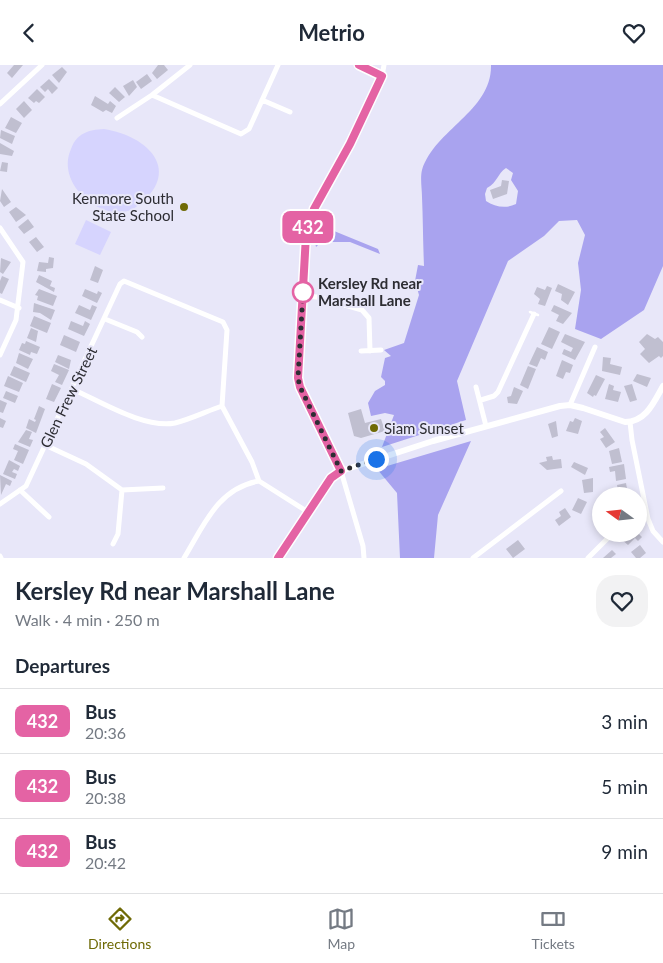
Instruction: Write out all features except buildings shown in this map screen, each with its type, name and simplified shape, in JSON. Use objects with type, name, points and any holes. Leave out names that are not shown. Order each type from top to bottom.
[{"type":"street","points":[[0,104],[42,65]]},
{"type":"street","points":[[117,118],[152,95],[190,65]]},
{"type":"street","points":[[152,95],[241,134],[249,129],[278,65]]},
{"type":"street","points":[[359,65],[382,76]]},
{"type":"street","points":[[364,558],[363,546],[341,471],[300,387],[298,378],[310,219],[350,144],[382,76],[384,65]]},
{"type":"street","points":[[262,100],[290,112]]},
{"type":"street","points":[[0,228],[24,262],[16,320],[0,355]]},
{"type":"street","name":"Glen Frew Street","points":[[0,504],[26,486],[120,284],[124,281],[223,322],[227,330],[222,406]]},
{"type":"street","points":[[303,296],[317,297],[362,310],[366,313],[369,318],[370,351]]},
{"type":"street","points":[[0,300],[19,308]]},
{"type":"street","points":[[480,400],[494,396],[498,392],[534,314]]},
{"type":"street","points":[[105,319],[137,332],[142,337]]},
{"type":"street","points":[[570,405],[595,347]]},
{"type":"street","points":[[361,351],[381,350]]},
{"type":"street","points":[[278,558],[331,478],[341,471],[486,426],[570,405],[630,422],[644,415],[663,386]]},
{"type":"street","points":[[476,387],[486,426]]},
{"type":"street","points":[[72,389],[139,419],[153,421],[173,423],[222,406],[252,462],[259,481],[308,512]]},
{"type":"street","points":[[630,422],[642,487]]},
{"type":"street","points":[[45,445],[86,464],[122,489],[163,488]]},
{"type":"street","points":[[184,558],[215,507],[228,493],[242,484],[259,481]]},
{"type":"street","points":[[113,545],[118,534],[122,489]]},
{"type":"street","points":[[20,490],[49,517]]},
{"type":"street","points":[[473,558],[561,491]]},
{"type":"street","points":[[648,515],[653,531],[663,542]]},
{"type":"street","points":[[588,558],[603,543]]},
{"type":"shaded area","points":[[491,65],[663,65],[663,266],[644,310],[601,339],[575,329],[581,290],[578,263],[585,235],[577,220],[559,221],[544,236],[508,261],[457,381],[466,420],[382,447],[394,415],[385,413],[371,416],[368,403],[375,391],[385,385],[385,381],[381,377],[385,358],[391,356],[384,350],[404,343],[419,295],[415,281],[418,265],[424,266],[422,170],[438,143],[473,108],[489,81]],"holes":[[[506,168],[513,173],[511,180],[518,191],[516,204],[501,207],[486,201],[485,194],[487,188],[503,170]]]},
{"type":"shaded area","points":[[104,129],[135,139],[155,157],[159,169],[158,181],[150,194],[136,207],[125,212],[112,212],[87,200],[77,189],[70,177],[68,163],[71,149],[76,139],[84,133]]},
{"type":"shaded area","points":[[86,220],[111,232],[100,255],[75,244]]},
{"type":"shaded area","points":[[317,224],[378,249],[380,254],[350,242],[321,242],[316,247],[314,238]]},
{"type":"shaded area","points":[[471,441],[438,515],[434,558],[400,558],[397,493],[377,469]]},
{"type":"bus line","name":"432","points":[[278,558],[331,478],[341,471],[315,420],[300,387],[298,378],[306,235],[310,219],[350,144],[382,76],[359,65]]},
{"type":"place","name":"Kenmore South State School","points":[[184,207]]},
{"type":"place","name":"Kersley Rd near Marshall Lane","points":[[303,292]]},
{"type":"place","name":"Siam Sunset","points":[[374,428]]},
{"type":"route","points":[[303,292],[298,378],[300,387],[341,471],[376,459]]}]
